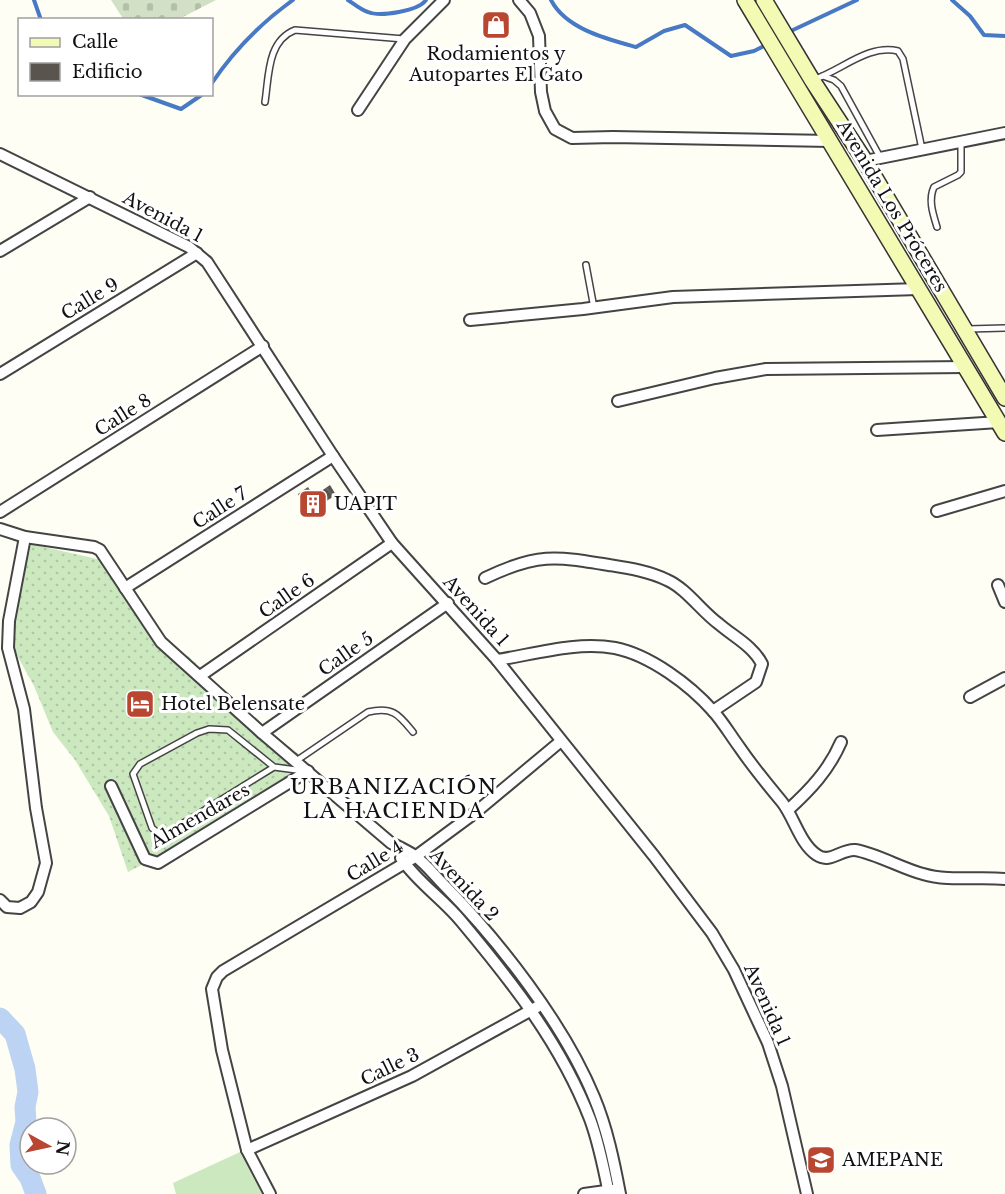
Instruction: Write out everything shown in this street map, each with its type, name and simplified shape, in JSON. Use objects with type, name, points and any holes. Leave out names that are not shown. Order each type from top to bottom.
[{"type":"main road","name":"Avenida Los Próceres","points":[[745,0],[1002,428]]},
{"type":"main road","name":"Avenida Los Próceres","points":[[764,0],[818,78],[1005,398]]},
{"type":"street","points":[[358,110],[405,39],[444,0]]},
{"type":"street","points":[[519,0],[530,13],[539,36],[541,92],[545,111],[555,129],[572,138],[613,136],[831,141]]},
{"type":"street","points":[[865,161],[1005,133]]},
{"type":"street","name":"Avenida 1","points":[[0,154],[189,247],[207,262],[392,543],[497,660],[712,933],[734,970],[768,1043],[782,1086],[807,1194]]},
{"type":"street","points":[[0,251],[90,197]]},
{"type":"street","name":"Calle 9","points":[[0,374],[197,254]]},
{"type":"street","points":[[470,320],[594,308],[673,297],[918,289]]},
{"type":"street","name":"Calle 8","points":[[0,512],[263,346]]},
{"type":"street","points":[[618,401],[715,378],[766,369],[966,367]]},
{"type":"street","points":[[877,430],[1002,428]]},
{"type":"street","name":"Calle 7","points":[[125,588],[333,456]]},
{"type":"street","points":[[937,511],[1005,491]]},
{"type":"street","name":"Avenida 2","points":[[0,529],[25,537],[94,547],[105,557],[161,642],[391,843],[415,856],[461,902],[500,949],[537,1007]]},
{"type":"street","points":[[0,900],[7,907],[20,908],[31,902],[38,892],[46,863],[36,808],[24,709],[8,648],[9,621],[25,537]]},
{"type":"street","name":"Calle 6","points":[[200,676],[392,543]]},
{"type":"street","points":[[485,578],[510,566],[555,557],[634,569],[666,579],[680,588],[717,623],[747,646],[758,656],[762,664],[756,682],[713,711]]},
{"type":"street","points":[[998,585],[1005,602]]},
{"type":"street","name":"Calle 5","points":[[262,732],[448,603]]},
{"type":"street","points":[[497,660],[575,647],[614,648],[637,655],[676,677],[713,711],[788,810],[808,847],[823,858],[832,858],[849,850],[860,851],[925,875],[944,878],[1005,879]]},
{"type":"street","points":[[970,697],[1005,678]]},
{"type":"street","name":"Calle 4","points":[[247,1150],[222,1050],[212,989],[217,977],[223,971],[415,856],[476,812],[561,741]]},
{"type":"street","points":[[788,810],[810,790],[825,771],[834,759],[841,742]]},
{"type":"street","name":"Almendares","points":[[111,786],[145,859],[158,863],[308,771]]},
{"type":"street","points":[[391,843],[404,863],[455,914],[537,1007],[576,1086],[594,1129],[614,1192],[584,1194]]},
{"type":"street","name":"Calle 3","points":[[247,1150],[412,1076],[537,1007]]},
{"type":"street","points":[[247,1150],[270,1194]]},
{"type":"lane","points":[[265,102],[273,50],[289,32],[295,30],[405,39]]},
{"type":"lane","points":[[818,78],[875,51],[887,48],[898,51],[903,59],[923,151]]},
{"type":"lane","points":[[818,78],[834,80],[841,86],[880,159]]},
{"type":"lane","points":[[937,227],[930,203],[931,193],[934,187],[961,172],[961,142]]},
{"type":"lane","points":[[586,265],[594,308]]},
{"type":"lane","points":[[965,329],[1005,328]]},
{"type":"lane","points":[[296,760],[368,712],[381,709],[398,714],[413,732]]},
{"type":"lane","points":[[274,767],[166,834],[158,833],[152,828],[133,774],[140,764],[197,733],[209,729],[228,730],[274,767],[308,771]]},
{"type":"green space","points":[[111,0],[216,0],[181,18],[123,18]]},
{"type":"green space","name":"Hotel Belensate","points":[[31,544],[106,561],[159,636],[189,657],[258,722],[301,756],[293,774],[169,851],[128,872],[109,816],[75,760],[53,732],[34,686],[9,641],[26,550]]},
{"type":"green space","points":[[240,1152],[262,1194],[176,1194],[173,1183]]},
{"type":"building","name":"UAPIT","points":[[330,485],[336,495],[309,512],[298,494],[308,487],[314,496]]},
{"type":"waterway","points":[[34,0],[40,18]]},
{"type":"waterway","points":[[213,82],[229,59],[249,38],[293,0]]},
{"type":"waterway","points":[[348,0],[365,11],[381,14],[408,10],[426,0]]},
{"type":"waterway","points":[[551,0],[558,10],[577,26],[636,47],[664,31],[685,25],[731,56],[762,47]]},
{"type":"waterway","points":[[793,30],[857,0]]},
{"type":"waterway","points":[[952,0],[970,16],[984,35],[1005,36]]},
{"type":"waterway","points":[[145,96],[181,109],[200,96]]},
{"type":"waterway","points":[[0,1018],[15,1034],[25,1069],[28,1092],[25,1107],[26,1122],[20,1145],[21,1165],[30,1178],[36,1194]]},
{"type":"place","name":"Rodamientos y Autopartes El Gato","points":[[496,25]]},
{"type":"place","name":"UAPIT","points":[[313,504]]},
{"type":"place","name":"Hotel Belensate","points":[[140,704]]},
{"type":"place","name":"AMEPANE","points":[[821,1160]]},
{"type":"district","name":"URBANIZACIÓN LA HACIENDA","points":[[394,799]]}]
